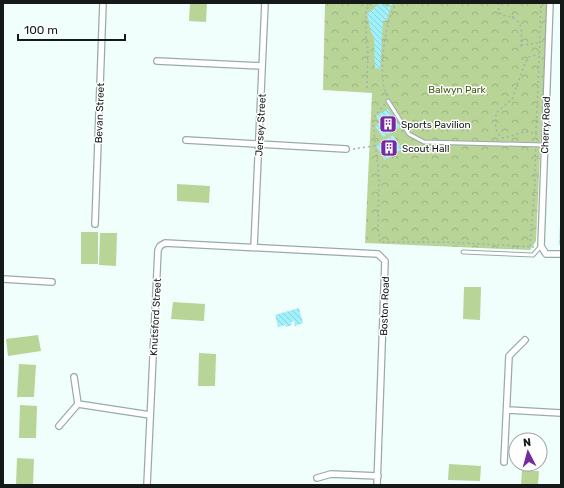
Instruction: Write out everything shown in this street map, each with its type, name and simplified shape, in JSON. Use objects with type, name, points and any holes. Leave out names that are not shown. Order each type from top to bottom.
[{"type":"street","name":"Bevan Street","points":[[96,224],[103,3]]},
{"type":"street","name":"Jersey Street","points":[[254,248],[265,3]]},
{"type":"street","name":"Cherry Road","points":[[541,246],[541,145],[550,3]]},
{"type":"street","points":[[157,61],[262,66]]},
{"type":"street","points":[[186,140],[346,149]]},
{"type":"street","name":"Knutsford Street","points":[[148,485],[158,250],[164,243],[254,248]]},
{"type":"street","points":[[541,246],[546,254],[561,254]]},
{"type":"street","name":"Boston Road","points":[[254,248],[378,254],[386,261],[378,485]]},
{"type":"street","points":[[3,279],[52,282]]},
{"type":"street","points":[[504,462],[509,356],[525,340]]},
{"type":"street","points":[[59,426],[78,404],[74,377]]},
{"type":"street","points":[[78,404],[150,415]]},
{"type":"street","points":[[507,410],[561,413]]},
{"type":"street","points":[[317,478],[331,474],[378,476]]},
{"type":"lane","points":[[388,101],[409,134],[424,142],[541,145]]},
{"type":"lane","points":[[463,252],[533,255],[541,246]]},
{"type":"path","points":[[366,88],[366,10],[373,3]]},
{"type":"path","points":[[393,3],[396,4],[392,10],[386,34],[383,65],[383,83],[388,101],[374,117],[373,123],[374,146],[379,177],[378,228],[380,242],[447,242],[541,246]]},
{"type":"path","points":[[498,3],[500,13],[505,17],[513,18],[518,21],[522,31],[521,46],[539,43]]},
{"type":"path","points":[[530,246],[536,161],[534,154],[541,145],[536,134],[541,3]]},
{"type":"path","points":[[513,18],[514,9]]},
{"type":"path","points":[[536,134],[525,132],[503,138],[497,134],[495,128],[496,113],[512,99],[525,63],[530,57],[539,54]]},
{"type":"path","points":[[346,149],[374,146]]},
{"type":"green space","points":[[190,3],[207,3],[206,22],[189,21]]},
{"type":"green space","name":"Balwyn Park","points":[[325,3],[547,3],[536,241],[530,250],[365,243],[372,93],[323,90]]},
{"type":"green space","points":[[177,184],[210,186],[209,203],[177,201]]},
{"type":"green space","points":[[81,232],[98,232],[98,264],[81,264]]},
{"type":"green space","points":[[100,233],[117,233],[116,266],[99,265]]},
{"type":"green space","points":[[464,287],[481,287],[480,320],[463,319]]},
{"type":"green space","points":[[173,302],[205,304],[204,321],[171,319]]},
{"type":"green space","points":[[38,335],[41,351],[8,356],[6,339]]},
{"type":"green space","points":[[199,353],[216,354],[215,386],[198,386]]},
{"type":"green space","points":[[19,364],[36,365],[34,397],[17,397]]},
{"type":"green space","points":[[20,405],[37,406],[36,438],[19,438]]},
{"type":"green space","points":[[17,458],[34,459],[33,485],[16,485]]},
{"type":"green space","points":[[449,464],[481,466],[480,481],[448,480]]},
{"type":"green space","points":[[522,472],[539,472],[538,485],[521,485]]},
{"type":"building","points":[[380,3],[388,7],[390,3],[392,4],[386,21],[383,21],[380,69],[375,68],[374,37],[371,32],[367,14]]},
{"type":"building","name":"Sports Pavilion","points":[[388,109],[400,127],[383,137],[375,126],[380,122],[376,116]]},
{"type":"building","name":"Scout Hall","points":[[393,135],[402,149],[385,160],[376,146]]},
{"type":"building","points":[[560,222],[561,245],[559,245]]},
{"type":"building","points":[[299,308],[303,323],[295,326],[294,321],[291,322],[292,325],[278,327],[275,315]]},
{"type":"place","name":"Sports Pavilion","points":[[388,124]]},
{"type":"place","name":"Scout Hall","points":[[389,148]]}]
